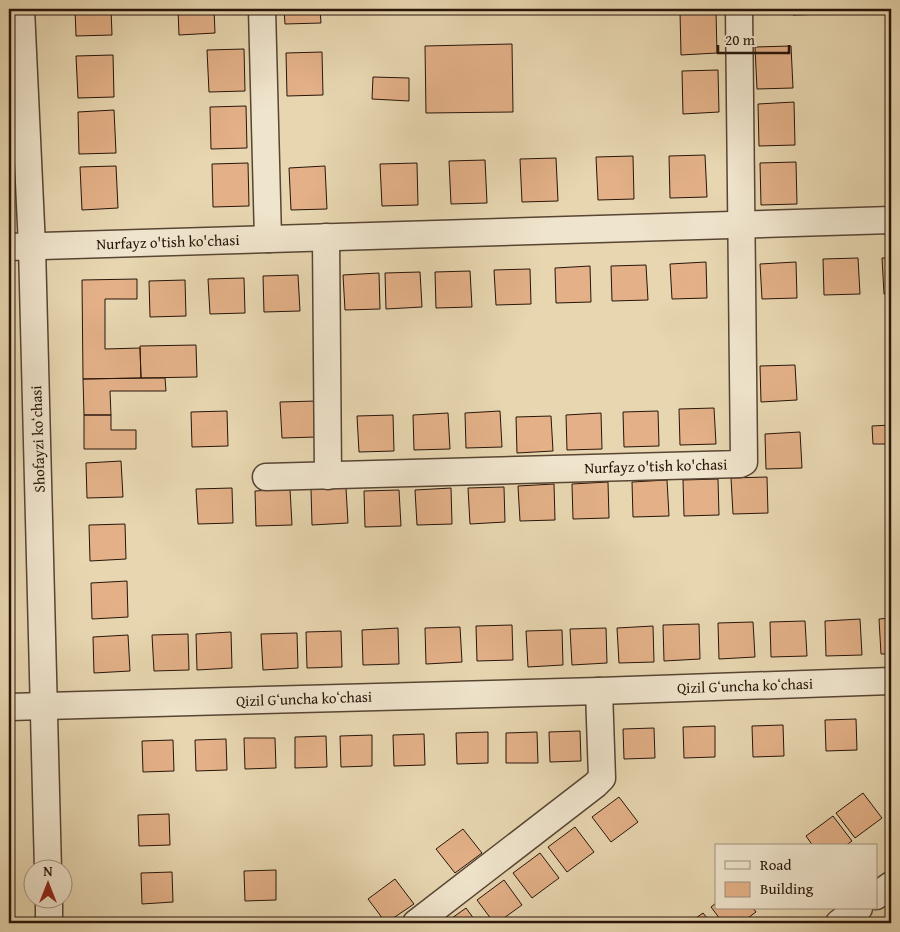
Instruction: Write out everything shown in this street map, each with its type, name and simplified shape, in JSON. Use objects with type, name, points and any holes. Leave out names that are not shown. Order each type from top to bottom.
[{"type":"street","name":"Shofayzi koʻchasi","points":[[21,9],[20,247],[45,706],[48,860]]},
{"type":"street","points":[[262,9],[268,239]]},
{"type":"street","name":"Nurfayz o'tish ko'chasi","points":[[266,477],[740,464],[744,462],[739,9]]},
{"type":"street","name":"Nurfayz o'tish ko'chasi","points":[[20,247],[740,223],[891,220]]},
{"type":"street","points":[[326,237],[328,476]]},
{"type":"street","name":"Qizil Gʻuncha koʻchasi","points":[[9,706],[598,691],[891,681]]},
{"type":"street","points":[[416,923],[602,778],[598,691]]},
{"type":"street","points":[[878,895],[891,885]]},
{"type":"street","points":[[49,910],[49,923]]},
{"type":"street","points":[[839,923],[856,910]]},
{"type":"building","points":[[75,9],[111,9],[112,35],[76,36]]},
{"type":"building","points":[[178,9],[214,9],[215,33],[179,35]]},
{"type":"building","points":[[284,9],[320,9],[321,23],[285,24]]},
{"type":"building","points":[[793,9],[829,9],[829,14],[793,15]]},
{"type":"building","points":[[716,11],[717,53],[681,55],[680,12]]},
{"type":"building","points":[[512,44],[513,112],[426,113],[425,46]]},
{"type":"building","points":[[791,46],[793,88],[757,89],[755,47]]},
{"type":"building","points":[[244,49],[245,91],[209,92],[207,50]]},
{"type":"building","points":[[322,52],[323,95],[287,96],[286,53]]},
{"type":"building","points":[[113,55],[114,97],[78,98],[76,56]]},
{"type":"building","points":[[718,70],[719,112],[683,114],[682,71]]},
{"type":"building","points":[[373,77],[409,78],[409,101],[372,99]]},
{"type":"building","points":[[794,102],[795,145],[759,146],[758,104]]},
{"type":"building","points":[[246,106],[247,148],[211,149],[210,107]]},
{"type":"building","points":[[114,110],[116,153],[79,154],[78,112]]},
{"type":"building","points":[[705,155],[707,197],[670,198],[669,156]]},
{"type":"building","points":[[633,156],[634,199],[598,200],[596,157]]},
{"type":"building","points":[[556,158],[558,201],[522,202],[520,159]]},
{"type":"building","points":[[485,160],[487,203],[451,204],[449,161]]},
{"type":"building","points":[[796,162],[797,204],[761,205],[760,163]]},
{"type":"building","points":[[248,163],[249,206],[213,207],[212,164]]},
{"type":"building","points":[[417,163],[418,205],[382,206],[380,164]]},
{"type":"building","points":[[116,166],[118,208],[82,210],[80,167]]},
{"type":"building","points":[[325,166],[327,209],[291,210],[289,168]]},
{"type":"building","points":[[858,258],[860,294],[824,295],[823,259]]},
{"type":"building","points":[[882,258],[891,258],[891,293],[884,294]]},
{"type":"building","points":[[706,262],[707,298],[672,299],[670,264]]},
{"type":"building","points":[[796,262],[797,298],[762,299],[760,264]]},
{"type":"building","points":[[646,265],[648,300],[612,301],[611,266]]},
{"type":"building","points":[[590,266],[591,302],[556,303],[555,268]]},
{"type":"building","points":[[530,269],[531,304],[496,305],[494,270]]},
{"type":"building","points":[[470,271],[472,307],[436,308],[435,272]]},
{"type":"building","points":[[420,272],[422,307],[386,309],[385,273]]},
{"type":"building","points":[[379,273],[380,309],[345,310],[343,275]]},
{"type":"building","points":[[298,275],[300,311],[264,312],[263,276]]},
{"type":"building","points":[[244,278],[245,313],[210,314],[208,279]]},
{"type":"building","points":[[137,279],[137,299],[105,299],[105,349],[140,348],[141,378],[83,379],[82,280]]},
{"type":"building","points":[[185,280],[186,316],[150,317],[149,281]]},
{"type":"building","points":[[196,345],[197,377],[141,378],[140,346]]},
{"type":"building","points":[[795,365],[797,400],[761,402],[760,366]]},
{"type":"building","points":[[165,378],[166,391],[110,391],[111,415],[84,415],[83,379]]},
{"type":"building","points":[[316,401],[317,437],[282,438],[280,402]]},
{"type":"building","points":[[714,408],[716,444],[680,445],[679,409]]},
{"type":"building","points":[[227,411],[228,446],[192,447],[191,412]]},
{"type":"building","points":[[500,411],[502,447],[466,448],[465,413]]},
{"type":"building","points":[[658,411],[659,446],[624,447],[623,412]]},
{"type":"building","points":[[448,413],[450,449],[414,450],[413,415]]},
{"type":"building","points":[[601,413],[602,449],[567,450],[566,415]]},
{"type":"building","points":[[84,415],[111,415],[111,430],[136,430],[136,449],[84,449]]},
{"type":"building","points":[[393,415],[394,451],[359,452],[357,416]]},
{"type":"building","points":[[551,416],[553,451],[517,453],[516,417]]},
{"type":"building","points":[[891,425],[891,444],[873,444],[872,426]]},
{"type":"building","points":[[800,432],[802,468],[766,469],[765,434]]},
{"type":"building","points":[[121,461],[123,497],[87,498],[86,463]]},
{"type":"building","points":[[767,477],[768,513],[733,514],[731,478]]},
{"type":"building","points":[[718,479],[719,515],[684,516],[683,480]]},
{"type":"building","points":[[667,480],[669,516],[633,517],[632,482]]},
{"type":"building","points":[[608,482],[609,518],[573,519],[572,484]]},
{"type":"building","points":[[554,484],[555,520],[520,521],[518,486]]},
{"type":"building","points":[[504,487],[505,522],[470,524],[468,488]]},
{"type":"building","points":[[232,488],[233,523],[198,524],[196,489]]},
{"type":"building","points":[[346,488],[348,523],[312,525],[311,489]]},
{"type":"building","points":[[451,488],[452,524],[417,525],[415,490]]},
{"type":"building","points":[[290,489],[292,525],[256,526],[255,491]]},
{"type":"building","points":[[399,490],[401,526],[365,527],[364,491]]},
{"type":"building","points":[[125,524],[126,559],[90,561],[89,525]]},
{"type":"building","points":[[127,581],[128,617],[92,619],[91,583]]},
{"type":"building","points":[[891,618],[891,654],[881,654],[879,619]]},
{"type":"building","points":[[860,619],[862,655],[826,656],[825,621]]},
{"type":"building","points":[[805,621],[807,656],[771,657],[770,622]]},
{"type":"building","points":[[753,622],[755,657],[719,659],[718,623]]},
{"type":"building","points":[[699,624],[700,659],[664,661],[663,625]]},
{"type":"building","points":[[512,625],[513,660],[477,661],[476,626]]},
{"type":"building","points":[[653,626],[654,662],[619,663],[617,628]]},
{"type":"building","points":[[460,627],[462,662],[426,664],[425,628]]},
{"type":"building","points":[[398,628],[399,664],[363,665],[362,630]]},
{"type":"building","points":[[606,628],[607,663],[572,665],[570,629]]},
{"type":"building","points":[[562,630],[563,665],[528,667],[526,631]]},
{"type":"building","points":[[341,631],[342,667],[307,668],[306,632]]},
{"type":"building","points":[[231,632],[232,668],[197,670],[196,634]]},
{"type":"building","points":[[297,633],[298,668],[263,670],[261,634]]},
{"type":"building","points":[[188,634],[189,670],[154,671],[152,635]]},
{"type":"building","points":[[128,635],[130,671],[94,673],[93,637]]},
{"type":"building","points":[[856,719],[857,750],[826,751],[825,720]]},
{"type":"building","points":[[783,725],[784,756],[753,757],[752,726]]},
{"type":"building","points":[[715,726],[715,757],[684,758],[683,727]]},
{"type":"building","points":[[654,728],[655,758],[624,759],[623,729]]},
{"type":"building","points":[[580,731],[581,761],[550,762],[549,732]]},
{"type":"building","points":[[488,732],[488,763],[457,764],[456,733]]},
{"type":"building","points":[[537,732],[538,763],[506,763],[506,733]]},
{"type":"building","points":[[424,734],[425,765],[394,766],[393,735]]},
{"type":"building","points":[[372,735],[372,766],[341,767],[340,736]]},
{"type":"building","points":[[326,736],[327,767],[295,768],[295,737]]},
{"type":"building","points":[[244,738],[275,738],[276,768],[245,769]]},
{"type":"building","points":[[226,739],[227,770],[196,771],[195,740]]},
{"type":"building","points":[[173,740],[174,771],[143,772],[142,741]]},
{"type":"building","points":[[863,793],[882,818],[855,838],[836,813]]},
{"type":"building","points":[[619,797],[638,822],[611,842],[592,817]]},
{"type":"building","points":[[169,814],[170,845],[139,846],[138,815]]},
{"type":"building","points":[[833,816],[852,841],[848,844],[812,844],[806,836]]},
{"type":"building","points":[[575,827],[594,852],[567,872],[548,847]]},
{"type":"building","points":[[463,829],[482,853],[455,873],[436,849]]},
{"type":"building","points":[[540,853],[559,878],[532,898],[513,873]]},
{"type":"building","points":[[276,870],[276,900],[245,901],[244,871]]},
{"type":"building","points":[[172,872],[173,902],[142,904],[141,873]]},
{"type":"building","points":[[395,879],[414,904],[386,923],[368,899]]},
{"type":"building","points":[[504,880],[522,905],[497,923],[494,923],[477,900]]},
{"type":"building","points":[[715,904],[715,910],[754,910],[756,912],[741,923],[723,923],[711,907]]},
{"type":"building","points":[[466,908],[477,923],[445,923]]},
{"type":"building","points":[[703,913],[711,923],[689,923]]}]
